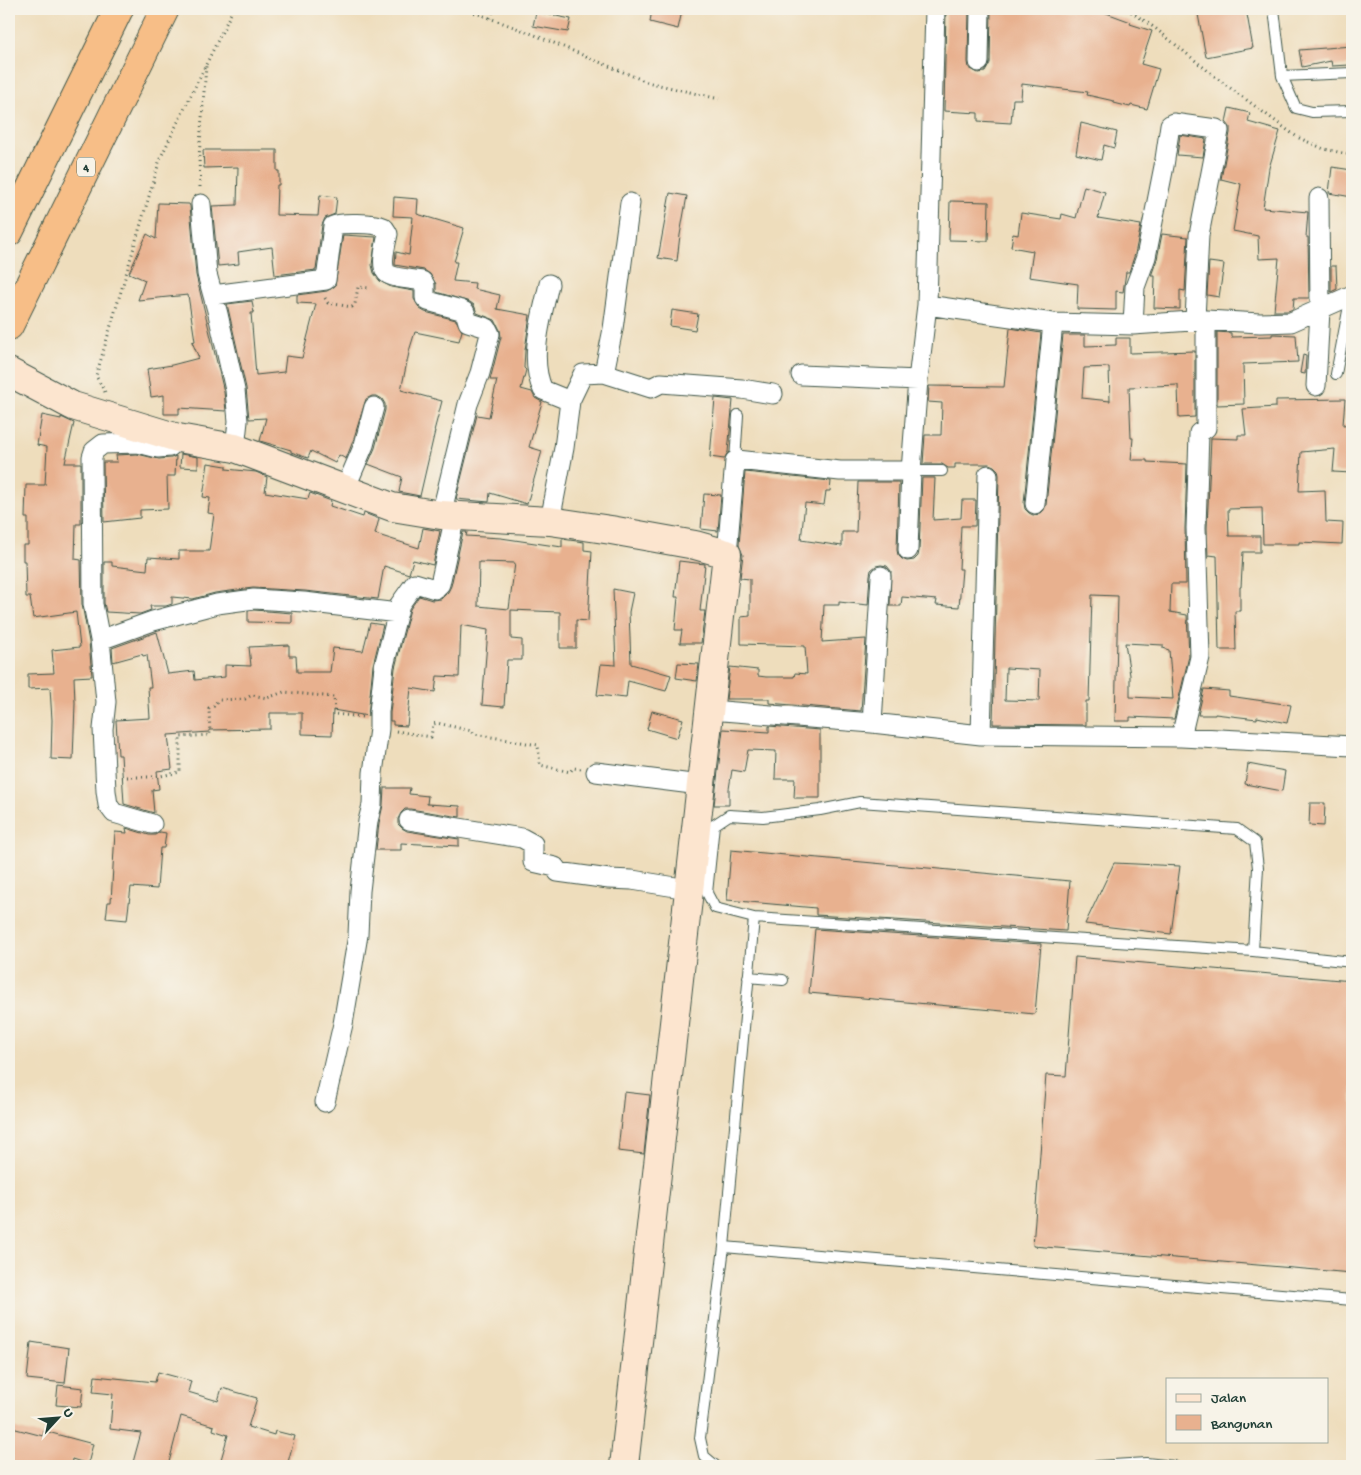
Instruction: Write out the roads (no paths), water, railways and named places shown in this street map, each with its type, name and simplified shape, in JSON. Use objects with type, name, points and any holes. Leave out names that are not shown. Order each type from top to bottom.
[{"type":"highway","points":[[9,232],[119,9]]},
{"type":"highway","name":"4","points":[[9,326],[165,9]]},
{"type":"street","points":[[908,550],[911,472],[918,380],[927,305],[935,9]]},
{"type":"street","points":[[979,62],[980,9]]},
{"type":"street","points":[[1133,325],[1135,287],[1146,257],[1170,125],[1173,122],[1216,129],[1219,131],[1219,136],[1199,235],[1200,320],[1206,428],[1199,433],[1196,528],[1200,656],[1181,737]]},
{"type":"street","points":[[1316,386],[1320,310],[1319,198]]},
{"type":"street","points":[[604,373],[630,203]]},
{"type":"street","points":[[201,204],[207,274],[235,390],[238,422],[235,448]]},
{"type":"street","points":[[213,295],[326,280],[332,226],[340,224],[375,225],[382,227],[388,234],[383,264],[384,271],[389,275],[422,281],[425,285],[425,298],[428,301],[461,310],[465,312],[468,322],[483,326],[489,330],[480,373],[468,404],[448,515],[440,584],[435,589],[415,582],[400,604],[384,666],[372,773],[372,804],[368,821],[360,891],[358,935],[343,1024],[325,1102]]},
{"type":"street","points":[[549,284],[538,338],[537,377],[543,390],[570,401]]},
{"type":"street","points":[[927,305],[1053,323],[1133,325],[1200,320],[1290,322],[1352,295]]},
{"type":"street","points":[[1035,504],[1053,323]]},
{"type":"street","points":[[9,372],[73,406],[178,438],[235,448],[392,507],[448,515],[550,522],[653,536],[727,554]]},
{"type":"street","points":[[550,522],[564,448],[570,401],[582,374],[604,373],[651,388],[660,383],[742,389],[773,394]]},
{"type":"street","points":[[801,375],[918,380]]},
{"type":"street","points":[[345,490],[364,445],[374,407]]},
{"type":"street","points":[[152,824],[114,813],[108,805],[103,729],[106,702],[100,640],[94,604],[92,457],[94,451],[103,444],[138,444],[158,448],[170,447],[178,438]]},
{"type":"street","points":[[624,1466],[688,889],[710,710],[735,461],[798,465],[840,471],[911,472]]},
{"type":"street","points":[[981,735],[988,475]]},
{"type":"street","points":[[872,723],[881,576]]},
{"type":"street","points":[[100,640],[152,621],[217,604],[254,599],[304,602],[398,613]]},
{"type":"street","points":[[710,710],[872,723],[981,735],[1181,737],[1352,746]]},
{"type":"street","points":[[596,772],[700,785]]},
{"type":"street","points":[[409,820],[522,838],[533,844],[533,862],[555,867],[558,872],[610,880],[632,880],[688,889]]},
{"type":"lane","points":[[1274,9],[1282,76],[1296,108],[1312,112],[1352,111]]},
{"type":"lane","points":[[1282,76],[1352,73]]},
{"type":"lane","points":[[1336,374],[1352,295]]},
{"type":"lane","points":[[735,461],[738,415]]},
{"type":"lane","points":[[1206,428],[1206,456]]},
{"type":"lane","points":[[911,472],[942,471]]},
{"type":"lane","points":[[1254,951],[1258,868],[1255,842],[1237,829],[870,802],[763,817],[730,815],[714,825],[706,893],[715,908],[754,918],[1254,951],[1352,962]]},
{"type":"lane","points":[[716,1466],[704,1456],[700,1438],[724,1247],[754,918]]},
{"type":"lane","points":[[748,977],[783,980]]},
{"type":"lane","points":[[724,1247],[1352,1300]]},
{"type":"lane","points":[[1096,1466],[1174,1466]]}]
